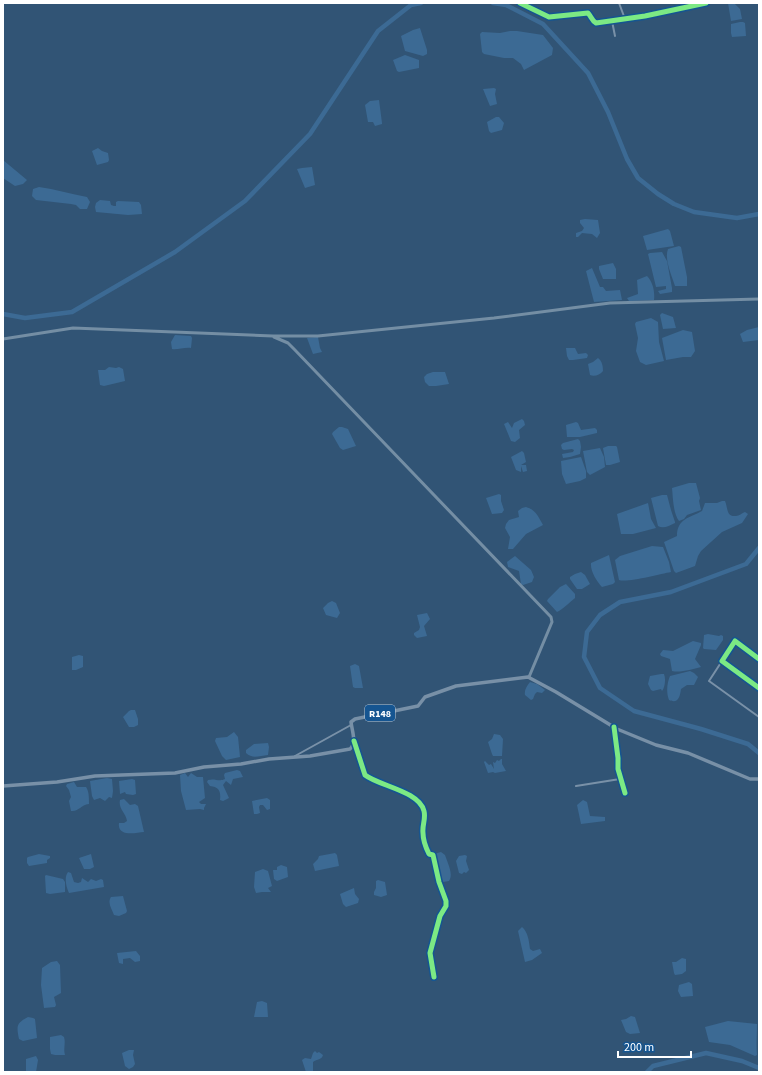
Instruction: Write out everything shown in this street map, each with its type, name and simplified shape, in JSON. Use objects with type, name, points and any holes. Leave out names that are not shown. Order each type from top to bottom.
[{"type":"main road","points":[[520,3],[549,17],[588,13],[596,24],[692,7],[706,3]]},
{"type":"main road","points":[[3,339],[73,328],[272,336],[318,336],[494,318],[610,303],[759,300]]},
{"type":"main road","points":[[272,336],[288,344],[294,349],[551,617],[552,622],[529,677],[614,728],[656,745],[688,753],[750,780],[758,780]]},
{"type":"main road","name":"R148","points":[[354,741],[351,722],[355,719],[418,706],[425,697],[456,686],[529,677]]},
{"type":"main road","points":[[3,786],[57,782],[96,776],[175,773],[204,767],[241,764],[269,759],[310,756],[350,749],[353,747],[354,741]]},
{"type":"street","points":[[619,3],[625,19]]},
{"type":"street","points":[[612,21],[615,36]]},
{"type":"street","points":[[759,658],[735,641],[709,681],[759,717]]},
{"type":"street","points":[[722,661],[759,688]]},
{"type":"street","points":[[294,757],[352,725]]},
{"type":"street","points":[[614,728],[618,769],[625,793]]},
{"type":"street","points":[[354,741],[365,775],[394,788],[418,801],[422,805],[425,819],[423,834],[424,840],[429,854],[433,855],[439,882],[446,901],[446,906],[440,916],[430,953],[434,977]]},
{"type":"street","points":[[576,786],[620,779]]},
{"type":"water","points":[[728,3],[734,3],[740,9],[742,19],[731,21]]},
{"type":"water","points":[[740,22],[745,23],[746,36],[732,37],[731,24]]},
{"type":"water","points":[[420,28],[427,50],[427,54],[423,56],[405,51],[401,36]]},
{"type":"water","points":[[510,31],[543,35],[553,48],[552,55],[524,70],[521,64],[513,58],[504,58],[484,54],[482,52],[480,34],[482,32],[500,33]]},
{"type":"water","points":[[405,55],[419,60],[419,68],[399,72],[397,71],[393,60]]},
{"type":"water","points":[[483,89],[496,89],[495,94],[497,104],[490,106]]},
{"type":"water","points":[[379,100],[382,124],[375,126],[373,122],[368,122],[365,105],[370,101]]},
{"type":"water","points":[[499,117],[504,123],[502,130],[491,133],[487,122]]},
{"type":"water","points":[[98,148],[108,153],[108,162],[97,165],[92,151]]},
{"type":"water","points":[[3,160],[27,180],[23,184],[15,186],[3,178]]},
{"type":"water","points":[[312,167],[315,185],[305,188],[297,169]]},
{"type":"water","points":[[39,187],[87,197],[90,202],[87,209],[80,209],[76,205],[36,200],[32,196],[33,189]]},
{"type":"water","points":[[100,200],[110,201],[111,205],[114,206],[116,206],[116,202],[118,201],[139,202],[141,205],[142,214],[128,215],[96,212],[96,203]]},
{"type":"water","points":[[580,220],[598,220],[600,233],[597,238],[592,234],[582,233],[576,237],[576,233],[582,231],[584,228],[580,223]]},
{"type":"water","points":[[668,229],[670,231],[674,246],[647,250],[643,236]]},
{"type":"water","points":[[679,246],[681,247],[687,277],[687,286],[675,286],[670,273],[667,258],[668,249]]},
{"type":"water","points":[[662,252],[667,261],[672,292],[660,294],[658,291],[666,289],[666,286],[656,287],[648,254]]},
{"type":"water","points":[[613,263],[616,269],[616,279],[603,279],[599,266]]},
{"type":"water","points":[[592,268],[600,287],[603,287],[606,291],[620,290],[622,300],[594,302],[586,271]]},
{"type":"water","points":[[647,276],[653,287],[654,300],[629,301],[627,298],[638,294],[637,280]]},
{"type":"water","points":[[662,313],[673,317],[676,328],[663,329],[660,315]]},
{"type":"water","points":[[651,318],[658,322],[659,342],[664,361],[646,365],[640,362],[636,351],[638,338],[635,324],[636,322]]},
{"type":"water","points":[[759,327],[759,340],[743,342],[740,334],[747,330]]},
{"type":"water","points":[[683,330],[692,332],[695,351],[691,357],[666,360],[662,338]]},
{"type":"water","points":[[175,335],[191,336],[191,348],[172,349],[171,342]]},
{"type":"water","points":[[318,337],[322,352],[313,354],[307,338]]},
{"type":"water","points":[[566,348],[575,348],[578,354],[586,353],[588,355],[587,358],[569,360]]},
{"type":"water","points":[[598,358],[602,364],[603,371],[597,375],[590,375],[588,364]]},
{"type":"water","points":[[109,367],[119,367],[123,369],[125,381],[104,386],[100,385],[98,370],[105,370]]},
{"type":"water","points":[[433,372],[445,372],[449,384],[429,386],[425,382],[424,377]]},
{"type":"water","points":[[522,419],[525,425],[519,430],[520,438],[515,442],[511,441],[504,424],[508,422],[512,428],[514,423]]},
{"type":"water","points":[[576,422],[581,430],[595,428],[597,433],[580,437],[567,437],[566,425]]},
{"type":"water","points":[[339,427],[348,429],[356,446],[343,450],[340,448],[332,434]]},
{"type":"water","points":[[578,439],[581,447],[580,454],[563,458],[562,454],[573,452],[574,450],[564,450],[562,449],[561,445],[563,443]]},
{"type":"water","points":[[608,446],[617,447],[620,462],[606,465],[603,448]]},
{"type":"water","points":[[600,448],[604,457],[605,467],[590,475],[587,472],[583,451]]},
{"type":"water","points":[[522,451],[526,462],[521,465],[526,465],[527,471],[523,472],[521,466],[521,472],[516,470],[511,457]]},
{"type":"water","points":[[581,457],[586,471],[586,478],[566,484],[562,474],[561,461]]},
{"type":"water","points":[[689,483],[696,483],[700,498],[699,501],[701,510],[687,515],[684,519],[679,521],[674,510],[672,488]]},
{"type":"water","points":[[499,494],[501,495],[504,510],[502,513],[492,514],[486,498]]},
{"type":"water","points":[[667,495],[675,523],[660,527],[658,526],[651,498]]},
{"type":"water","points":[[725,501],[730,515],[737,516],[745,512],[748,514],[742,523],[722,532],[701,551],[695,566],[676,573],[664,542],[677,536],[681,522],[702,511],[705,503],[717,503]]},
{"type":"water","points":[[648,503],[651,519],[656,528],[633,534],[621,534],[617,514]]},
{"type":"water","points":[[526,507],[538,516],[543,525],[526,534],[513,549],[508,549],[510,537],[505,528],[506,524],[509,520],[519,517],[518,511]]},
{"type":"water","points":[[652,546],[663,547],[671,572],[623,581],[619,580],[615,560],[620,556]]},
{"type":"water","points":[[609,555],[615,582],[602,587],[594,576],[591,563]]},
{"type":"water","points":[[515,556],[531,570],[534,577],[532,582],[523,585],[521,584],[519,571],[508,567],[507,562]]},
{"type":"water","points":[[581,572],[585,575],[590,584],[582,589],[577,589],[570,577]]},
{"type":"water","points":[[566,584],[575,594],[575,598],[557,612],[547,601],[560,587]]},
{"type":"water","points":[[332,601],[336,603],[340,613],[337,618],[326,615],[323,608]]},
{"type":"water","points":[[427,613],[430,619],[424,626],[427,636],[417,638],[414,633],[419,630],[420,627],[417,615]]},
{"type":"water","points":[[708,634],[723,636],[723,640],[716,650],[703,648],[704,635]]},
{"type":"water","points":[[693,641],[701,643],[695,659],[701,667],[683,671],[672,671],[670,659],[661,656],[660,654],[663,650],[673,651]]},
{"type":"water","points":[[79,655],[83,656],[83,667],[72,670],[72,657]]},
{"type":"water","points":[[355,664],[359,666],[363,688],[353,687],[350,666]]},
{"type":"water","points":[[690,671],[698,677],[694,685],[687,685],[681,689],[678,699],[675,701],[669,700],[667,688],[670,676]]},
{"type":"water","points":[[664,674],[665,678],[662,691],[661,689],[651,690],[648,684],[650,676]]},
{"type":"water","points":[[530,682],[537,684],[545,690],[542,693],[537,692],[531,700],[525,695],[526,688]]},
{"type":"water","points":[[131,710],[135,710],[138,719],[138,725],[134,727],[129,727],[123,717]]},
{"type":"water","points":[[234,732],[238,737],[240,757],[226,760],[222,756],[215,741],[216,738],[227,737]]},
{"type":"water","points":[[494,734],[500,735],[503,739],[502,756],[493,756],[492,754],[488,742],[492,739]]},
{"type":"water","points":[[268,743],[268,755],[253,757],[246,753],[246,750],[254,744]]},
{"type":"water","points":[[501,759],[506,771],[488,773],[484,762],[485,761],[489,765],[491,764],[494,769],[493,762],[495,763],[497,760],[499,761]]},
{"type":"water","points":[[237,770],[240,771],[243,777],[233,779],[231,785],[226,781],[223,785],[229,798],[223,801],[220,800],[219,790],[216,787],[210,786],[207,782],[208,780],[223,780],[225,779],[225,773]]},
{"type":"water","points":[[185,773],[188,777],[191,773],[197,777],[203,777],[205,798],[199,802],[201,804],[206,804],[204,810],[186,810],[181,791],[180,775]]},
{"type":"water","points":[[107,778],[112,779],[112,798],[109,797],[105,801],[100,798],[94,800],[90,781]]},
{"type":"water","points":[[135,780],[136,794],[126,794],[125,792],[120,794],[119,781]]},
{"type":"water","points":[[74,782],[77,787],[86,787],[89,804],[71,811],[69,801],[71,797],[66,786],[67,784]]},
{"type":"water","points":[[267,798],[270,800],[270,809],[267,810],[263,805],[260,805],[260,813],[254,814],[252,801]]},
{"type":"water","points":[[124,799],[130,805],[135,804],[138,806],[144,832],[127,833],[119,827],[119,823],[124,823],[127,821],[120,803],[120,800]]},
{"type":"water","points":[[583,800],[587,802],[590,816],[605,817],[605,821],[581,824],[577,805]]},
{"type":"water","points":[[441,852],[445,855],[450,868],[451,875],[449,881],[439,881],[434,854]]},
{"type":"water","points":[[335,853],[337,855],[339,866],[315,871],[313,864],[319,856]]},
{"type":"water","points":[[39,854],[50,856],[47,863],[29,866],[27,863],[27,858]]},
{"type":"water","points":[[91,854],[94,867],[84,869],[79,858]]},
{"type":"water","points":[[459,856],[467,856],[466,861],[469,870],[462,874],[459,873],[456,861]]},
{"type":"water","points":[[281,865],[287,867],[288,877],[277,881],[274,879],[273,870],[277,870],[277,867]]},
{"type":"water","points":[[263,869],[268,871],[272,886],[268,888],[271,892],[256,893],[254,887],[255,872]]},
{"type":"water","points":[[68,872],[71,873],[74,882],[81,882],[82,878],[88,882],[91,879],[96,881],[101,879],[103,880],[104,887],[69,893],[66,882]]},
{"type":"water","points":[[46,875],[63,879],[65,882],[65,892],[50,894],[46,893]]},
{"type":"water","points":[[378,880],[385,882],[387,895],[381,897],[374,895],[376,881]]},
{"type":"water","points":[[354,888],[355,894],[359,899],[358,903],[346,907],[343,904],[340,894]]},
{"type":"water","points":[[123,896],[127,911],[119,916],[114,915],[110,904],[110,899],[111,897]]},
{"type":"water","points":[[522,927],[527,934],[530,949],[533,951],[540,949],[542,953],[532,960],[525,962],[518,931]]},
{"type":"water","points":[[136,951],[140,956],[140,961],[135,962],[130,958],[123,959],[123,964],[119,963],[117,953]]},
{"type":"water","points":[[682,958],[686,959],[686,971],[682,974],[675,975],[672,962],[676,962]]},
{"type":"water","points":[[57,961],[60,965],[61,993],[54,997],[55,1007],[44,1008],[41,985],[42,968],[51,962]]},
{"type":"water","points":[[689,982],[692,984],[693,996],[681,997],[678,991],[679,985]]},
{"type":"water","points":[[262,1001],[267,1003],[268,1017],[254,1017],[257,1002]]},
{"type":"water","points":[[631,1016],[635,1017],[640,1033],[630,1034],[626,1032],[621,1020]]},
{"type":"water","points":[[28,1017],[35,1019],[37,1038],[23,1041],[19,1039],[18,1025]]},
{"type":"water","points":[[728,1021],[757,1024],[757,1055],[755,1056],[730,1045],[709,1042],[705,1027]]},
{"type":"water","points":[[61,1035],[65,1039],[65,1055],[51,1054],[50,1037]]},
{"type":"water","points":[[129,1050],[134,1050],[133,1055],[135,1064],[129,1069],[125,1066],[122,1053]]},
{"type":"water","points":[[315,1051],[323,1055],[320,1059],[313,1062],[313,1072],[306,1072],[302,1060],[305,1058],[311,1059]]},
{"type":"water","points":[[36,1056],[38,1060],[36,1072],[26,1072],[26,1059]]},
{"type":"waterway","points":[[3,314],[25,318],[72,312],[175,252],[245,201],[310,134],[378,31],[411,5],[421,3]]},
{"type":"waterway","points":[[493,3],[506,5],[543,24],[588,73],[608,112],[627,159],[638,178],[658,194],[674,204],[694,212],[737,218],[759,214]]},
{"type":"waterway","points":[[759,548],[746,564],[671,592],[620,602],[600,615],[587,632],[584,657],[600,688],[634,711],[701,729],[748,744],[759,753]]},
{"type":"waterway","points":[[647,1072],[653,1066],[706,1053],[742,1061],[759,1068]]},
{"type":"cycle path","points":[[520,3],[549,17],[588,13],[596,23],[645,16],[706,3]]},
{"type":"cycle path","points":[[759,659],[735,641],[722,661],[759,688]]},
{"type":"cycle path","points":[[614,727],[618,769],[625,793]]},
{"type":"cycle path","points":[[354,741],[365,775],[415,798],[421,804],[424,811],[424,841],[429,854],[433,855],[439,882],[446,901],[446,906],[440,916],[430,953],[434,977]]}]
